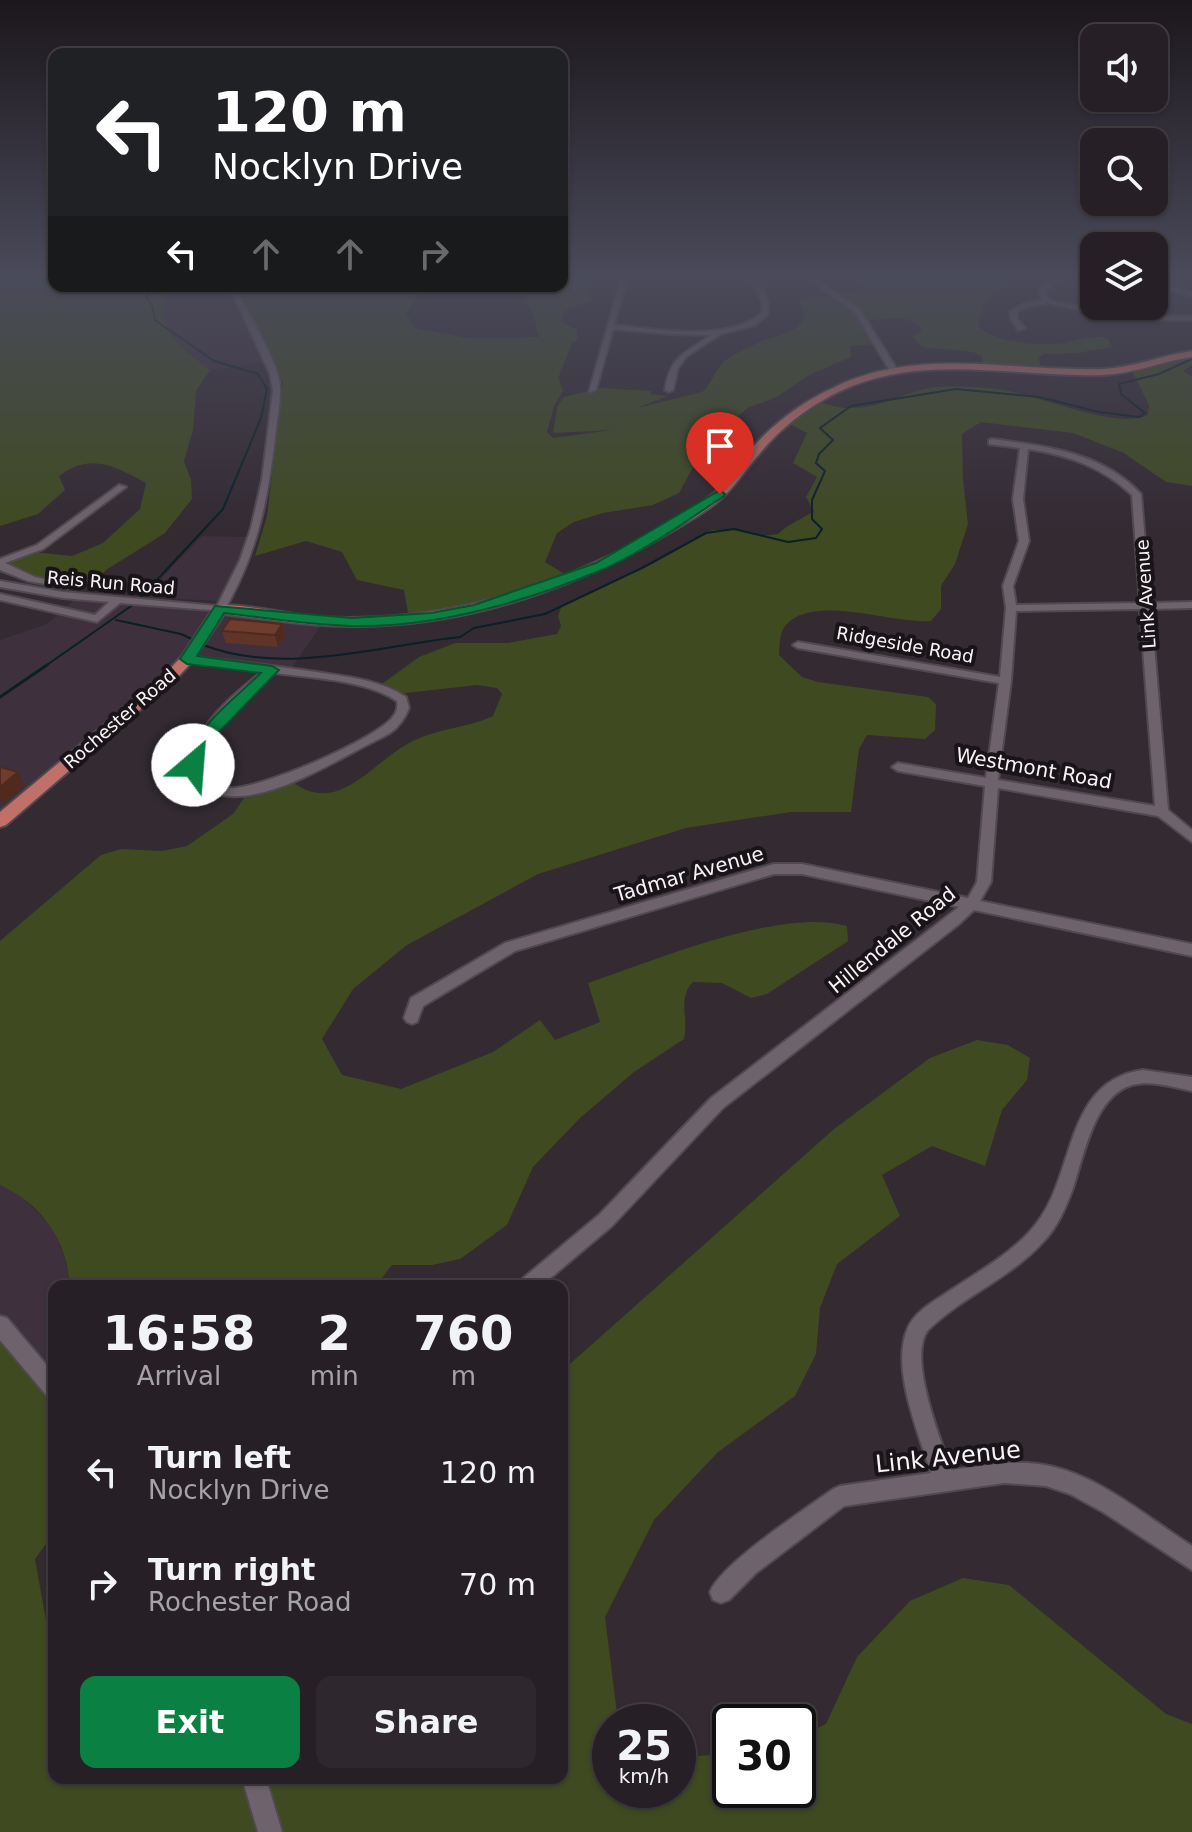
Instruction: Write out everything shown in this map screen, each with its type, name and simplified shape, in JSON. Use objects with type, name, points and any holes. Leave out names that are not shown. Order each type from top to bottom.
[{"type":"main road","points":[[220,609],[312,620],[407,619],[477,609],[571,578],[627,552],[713,500],[766,439],[801,410],[844,386],[894,371],[983,366],[1103,372],[1166,360]]},
{"type":"main road","name":"Rochester Road","points":[[0,821],[187,659],[220,609]]},
{"type":"street","name":"Rochester Road","points":[[220,609],[245,560],[256,528],[266,480],[277,390],[268,360]]},
{"type":"street","points":[[592,390],[600,360]]},
{"type":"street","points":[[669,390],[670,373],[679,360]]},
{"type":"street","points":[[888,360],[894,371]]},
{"type":"street","name":"Link Avenue","points":[[992,442],[1060,451],[1090,462],[1126,483],[1136,494],[1162,812]]},
{"type":"street","name":"Hillendale Road","points":[[534,1280],[606,1220],[717,1103],[953,921],[972,903],[984,882],[1011,608],[1008,586],[1024,541],[1018,499],[1024,446]]},
{"type":"street","points":[[106,598],[88,590],[54,586],[23,576],[1,567],[0,562],[40,547],[122,487]]},
{"type":"street","name":"Reis Run Road","points":[[0,584],[37,592],[220,609]]},
{"type":"street","points":[[0,597],[97,619],[119,599]]},
{"type":"street","points":[[1011,608],[1192,605]]},
{"type":"street","name":"Ridgeside Road","points":[[798,645],[1005,681]]},
{"type":"street","points":[[187,659],[272,670],[379,686],[402,699],[402,710],[395,723],[386,730],[267,786],[237,793],[210,789],[195,773],[197,749],[228,711],[272,670]]},
{"type":"street","name":"Westmont Road","points":[[898,767],[992,780],[1162,812]]},
{"type":"street","points":[[1162,812],[1192,837]]},
{"type":"street","name":"Tadmar Avenue","points":[[412,1018],[416,1002],[510,947],[774,869],[802,869],[1192,950]]},
{"type":"street","points":[[944,1480],[911,1365],[914,1334],[936,1311],[1030,1242],[1045,1226],[1064,1195],[1079,1145],[1095,1107],[1108,1091],[1119,1083],[1140,1077],[1192,1084]]},
{"type":"street","points":[[0,1325],[48,1382]]},
{"type":"street","name":"Link Avenue","points":[[721,1592],[770,1548],[840,1496],[1004,1473],[1028,1473],[1059,1479],[1112,1507],[1192,1559]]},
{"type":"street","points":[[256,1784],[270,1832]]},
{"type":"shaded area","points":[[198,360],[262,360],[263,363],[210,370]]},
{"type":"shaded area","points":[[202,536],[249,537],[229,583],[217,601],[143,597]]},
{"type":"shaded area","points":[[78,596],[324,621],[289,672],[187,659],[0,821],[0,640],[47,624]]},
{"type":"shaded area","points":[[0,1185],[15,1191],[53,1227],[69,1280],[48,1280],[48,1367],[40,1374],[0,1325]]},
{"type":"green space","points":[[0,360],[198,360],[210,370],[196,391],[193,430],[184,461],[191,480],[192,499],[165,533],[106,570],[92,585],[40,577],[8,565],[8,561],[33,552],[72,556],[103,543],[140,509],[146,483],[124,471],[92,463],[70,469],[59,476],[65,490],[38,514],[0,526]]},
{"type":"green space","points":[[273,360],[565,360],[558,378],[563,391],[554,406],[547,432],[553,438],[612,430],[553,433],[557,407],[564,397],[600,388],[651,391],[650,394],[668,396],[637,408],[702,392],[726,360],[843,360],[811,374],[775,398],[747,408],[723,431],[692,469],[679,493],[653,505],[603,513],[574,522],[557,533],[545,562],[566,575],[475,606],[408,613],[404,590],[357,580],[342,552],[306,541],[255,556],[267,516],[283,383]]},
{"type":"green space","points":[[983,360],[1039,360],[1040,366],[983,364]]},
{"type":"green space","points":[[1174,360],[1192,360],[1192,365],[1183,371],[1192,377],[1192,486],[1166,482],[1124,453],[1073,433],[981,422],[962,434],[968,524],[955,564],[941,586],[941,609],[931,621],[834,610],[798,616],[784,628],[779,655],[802,677],[818,682],[928,697],[936,704],[935,730],[925,739],[867,735],[859,749],[851,812],[791,812],[686,828],[538,874],[407,945],[353,989],[322,1039],[342,1075],[401,1089],[493,1052],[540,1020],[555,1040],[600,1022],[588,983],[681,950],[753,930],[819,922],[847,926],[848,941],[767,994],[751,998],[722,983],[693,982],[684,1002],[684,1039],[634,1072],[580,1118],[533,1167],[507,1225],[460,1259],[432,1265],[392,1265],[381,1280],[69,1280],[64,1254],[50,1225],[28,1202],[0,1185],[0,941],[101,855],[121,849],[162,851],[187,846],[233,814],[244,798],[265,794],[291,781],[309,791],[325,793],[341,789],[356,782],[415,740],[493,716],[502,694],[497,688],[477,685],[397,694],[379,686],[419,657],[455,643],[508,643],[557,634],[561,626],[558,616],[562,605],[652,564],[712,530],[741,530],[763,536],[778,534],[814,511],[806,497],[817,477],[793,463],[807,433],[786,422],[816,401],[843,408],[863,407],[926,389],[975,387],[1014,392],[1097,415],[1134,419],[1148,415],[1149,405],[1132,371]]},
{"type":"green space","points":[[977,1040],[1008,1045],[1030,1058],[1027,1080],[1002,1110],[985,1166],[932,1146],[882,1175],[900,1216],[837,1264],[820,1308],[816,1354],[795,1396],[718,1452],[654,1520],[605,1617],[616,1704],[592,1704],[592,1808],[696,1808],[696,1756],[712,1755],[712,1808],[816,1808],[816,1729],[826,1724],[857,1657],[910,1601],[963,1578],[1009,1585],[1166,1714],[1192,1724],[1192,1832],[0,1832],[0,1325],[41,1373],[48,1367],[48,1541],[35,1559],[48,1632],[48,1784],[568,1784],[568,1366],[834,1129],[930,1058]]},
{"type":"building","points":[[230,619],[282,624],[275,635],[222,631]]},
{"type":"building","points":[[0,767],[18,772],[0,787]]},
{"type":"waterway","points":[[141,597],[223,509],[261,418],[267,389],[258,374],[213,360]]},
{"type":"waterway","points":[[203,645],[234,654],[298,658],[460,637],[474,628],[545,614],[642,568],[706,533],[734,529],[788,542],[816,538],[822,529],[812,519],[812,500],[825,471],[816,463],[819,454],[833,440],[820,428],[851,406],[956,389],[1039,397],[1099,412],[1139,417],[1145,413],[1121,394],[1119,384],[1159,374],[1189,360]]},
{"type":"waterway","points":[[44,667],[134,604]]},
{"type":"waterway","points":[[116,620],[181,634],[196,641]]},
{"type":"waterway","points":[[0,697],[47,665]]},
{"type":"route","points":[[193,765],[197,749],[206,735],[247,691],[272,670],[187,659],[220,609],[352,622],[431,617],[477,609],[601,565],[720,494]]}]
